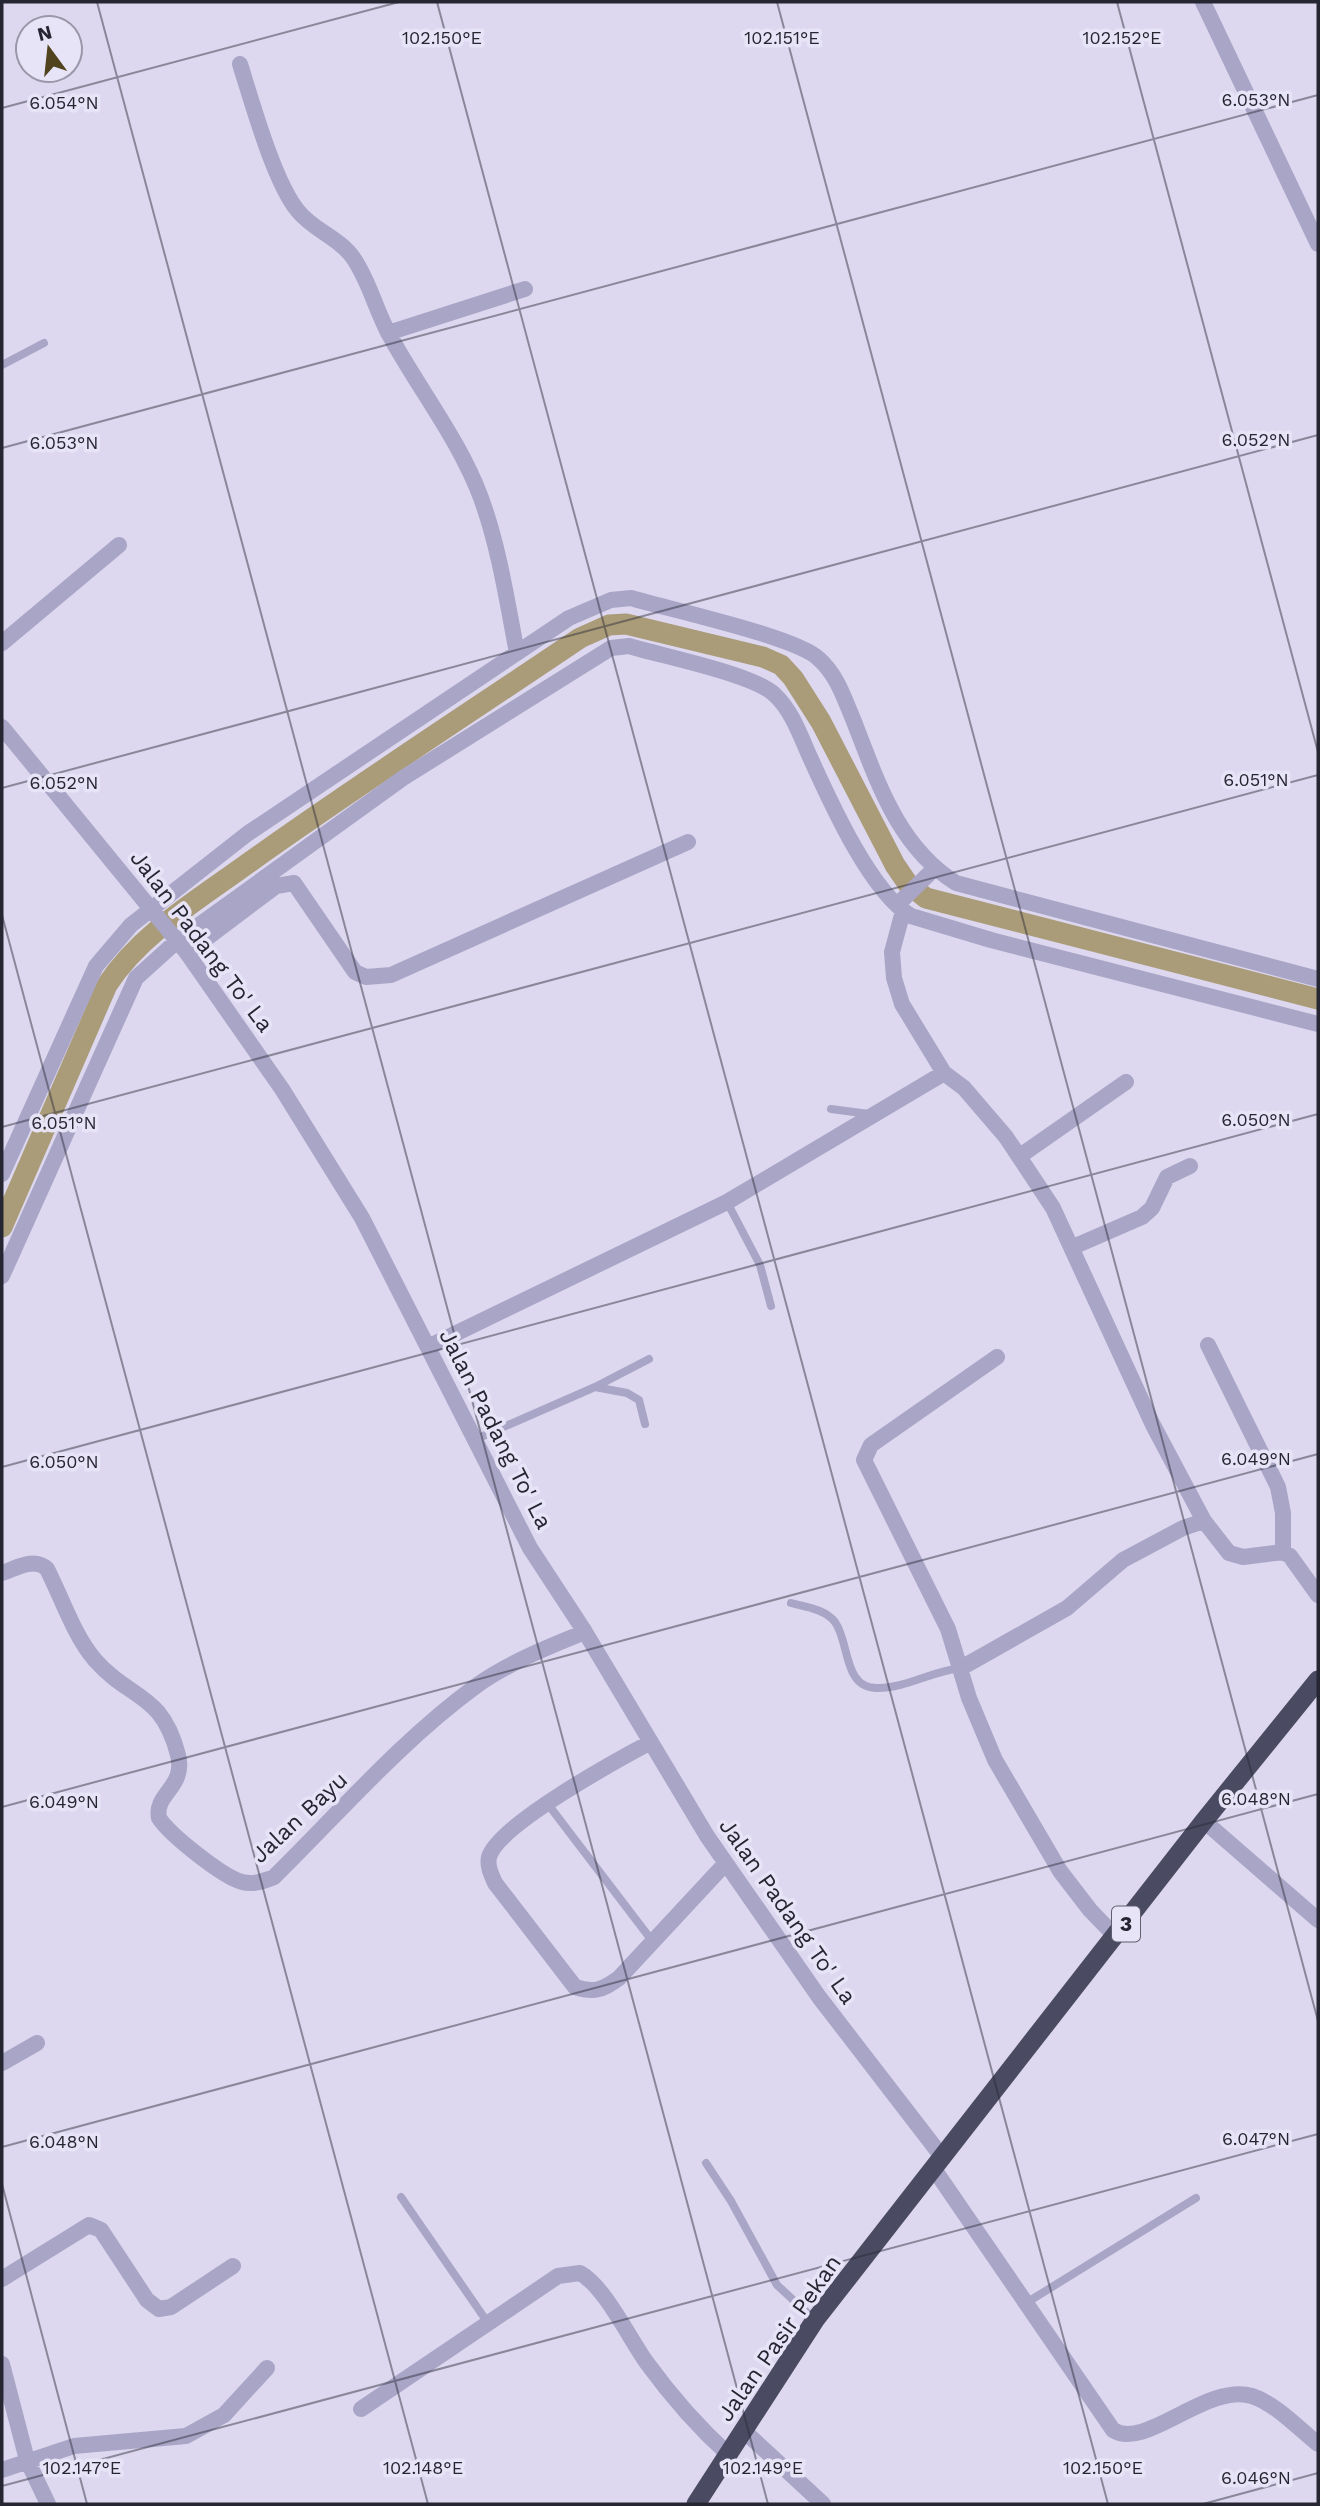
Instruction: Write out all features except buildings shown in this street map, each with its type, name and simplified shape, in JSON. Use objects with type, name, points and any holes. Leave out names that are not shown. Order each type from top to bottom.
[{"type":"highway","name":"3","points":[[938,2164],[1203,1821],[1318,1680]]},
{"type":"highway","name":"Jalan Pasir Pekan","points":[[696,2504],[815,2320],[938,2164]]},
{"type":"street","points":[[1203,2],[1318,244]]},
{"type":"street","points":[[240,64],[269,150],[293,205],[314,227],[339,242],[352,256],[388,332],[467,468],[481,498],[498,556],[517,653]]},
{"type":"street","points":[[388,332],[525,289]]},
{"type":"street","points":[[2,643],[119,545]]},
{"type":"street","points":[[2,1174],[96,967],[110,946],[247,834],[569,618],[611,600],[631,598],[789,643],[818,657],[838,682],[879,784],[902,831],[931,872],[986,893],[1318,979]]},
{"type":"street","points":[[2,1276],[126,995],[136,978],[179,943],[403,778],[596,654],[611,648],[629,646],[753,682],[774,694],[790,713],[825,791],[858,852],[901,906],[991,940],[1318,1024]]},
{"type":"street","name":"Jalan Padang To' La","points":[[2,727],[179,943],[332,1167],[430,1346],[474,1440],[530,1548],[585,1632],[725,1864],[938,2164],[1025,2303],[1105,2423],[1118,2434],[1126,2435],[1144,2430],[1207,2401],[1237,2394],[1264,2401],[1318,2444]]},
{"type":"street","points":[[179,943],[276,886],[294,883],[355,972],[366,976],[391,975],[688,842]]},
{"type":"street","points":[[931,872],[901,906],[892,952],[894,978],[902,1004],[944,1073],[978,1103],[1020,1156],[1073,1247],[1153,1425],[1204,1521],[1229,1553],[1251,1556],[1283,1552],[1297,1562],[1318,1595]]},
{"type":"street","points":[[430,1346],[727,1202],[944,1073]]},
{"type":"street","points":[[1020,1156],[1126,1082]]},
{"type":"street","points":[[1073,1247],[1142,1217],[1152,1208],[1167,1177],[1190,1166]]},
{"type":"street","points":[[1208,1345],[1278,1487],[1283,1513],[1283,1552]]},
{"type":"street","points":[[997,1357],[872,1445],[864,1460],[948,1629],[979,1726],[1026,1815],[1060,1871],[1090,1910],[1116,1937]]},
{"type":"street","points":[[961,1668],[1067,1608],[1123,1560],[1184,1528],[1204,1521]]},
{"type":"street","name":"Jalan Bayu","points":[[2,1573],[41,1563],[47,1569],[86,1649],[96,1662],[150,1701],[174,1739],[181,1772],[176,1784],[160,1803],[159,1818],[226,1875],[243,1882],[261,1883],[274,1877],[393,1759],[478,1685],[516,1662],[585,1632]]},
{"type":"street","points":[[651,1742],[547,1803],[499,1842],[489,1856],[489,1870],[495,1883],[575,1987],[590,1992],[605,1989],[725,1864]]},
{"type":"street","points":[[1203,1821],[1318,1920]]},
{"type":"street","points":[[2,2063],[37,2043]]},
{"type":"street","points":[[2,2279],[89,2225],[101,2230],[147,2300],[159,2309],[171,2308],[233,2266]]},
{"type":"street","points":[[361,2409],[558,2276],[580,2273],[597,2288],[624,2331],[676,2401],[729,2455]]},
{"type":"street","points":[[2,2364],[27,2459],[48,2504]]},
{"type":"street","points":[[2,2470],[27,2459],[105,2441],[186,2436],[224,2415],[267,2368]]},
{"type":"street","points":[[744,2431],[823,2504]]},
{"type":"lane","points":[[2,365],[44,343]]},
{"type":"lane","points":[[831,1109],[872,1115]]},
{"type":"lane","points":[[727,1202],[760,1265],[771,1306]]},
{"type":"lane","points":[[474,1440],[595,1387],[649,1359]]},
{"type":"lane","points":[[595,1387],[627,1393],[639,1400],[645,1424]]},
{"type":"lane","points":[[791,1603],[823,1612],[836,1624],[855,1678],[867,1687],[894,1686],[928,1674],[961,1668]]},
{"type":"lane","points":[[547,1803],[653,1942]]},
{"type":"lane","points":[[706,2163],[731,2201],[777,2285],[815,2320]]},
{"type":"lane","points":[[401,2197],[488,2323]]},
{"type":"lane","points":[[1025,2303],[1196,2198]]},
{"type":"waterway","points":[[2,1227],[107,985],[136,950],[190,904],[329,806],[580,638],[609,625],[626,624],[763,657],[781,665],[793,678],[821,722],[895,865],[908,884],[926,898],[1318,999]]}]
